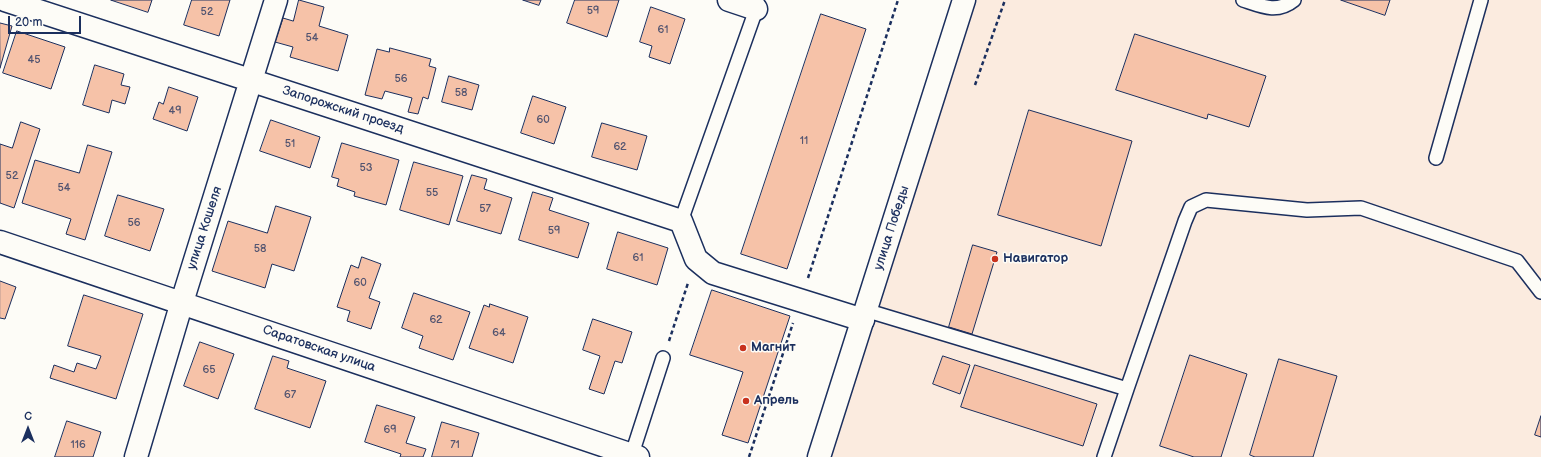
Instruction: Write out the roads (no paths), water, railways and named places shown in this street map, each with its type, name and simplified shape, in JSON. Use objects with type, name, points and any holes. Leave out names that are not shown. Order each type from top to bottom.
[{"type":"street","name":"Запорожский проезд","points":[[5,0],[681,221]]},
{"type":"street","name":"улица Кошеля","points":[[136,457],[182,302],[276,0]]},
{"type":"street","points":[[729,0],[757,4]]},
{"type":"street","name":"улица Победы","points":[[819,457],[964,0]]},
{"type":"street","points":[[681,221],[696,259],[713,273],[800,301],[864,315]]},
{"type":"street","name":"Саратовская улица","points":[[0,242],[182,302],[634,456]]},
{"type":"lane","points":[[1243,0],[1269,9],[1281,8],[1294,0]]},
{"type":"lane","points":[[1436,158],[1481,0]]},
{"type":"lane","points":[[681,221],[757,4]]},
{"type":"lane","points":[[1104,457],[1185,221],[1191,207],[1206,200],[1307,210],[1361,208],[1517,261],[1541,292]]},
{"type":"lane","points":[[864,315],[1127,389]]},
{"type":"lane","points":[[634,456],[664,358]]},
{"type":"place","name":"Навигатор","points":[[995,259]]},
{"type":"place","name":"Магнит","points":[[743,348]]},
{"type":"place","name":"Апрель","points":[[746,401]]}]
